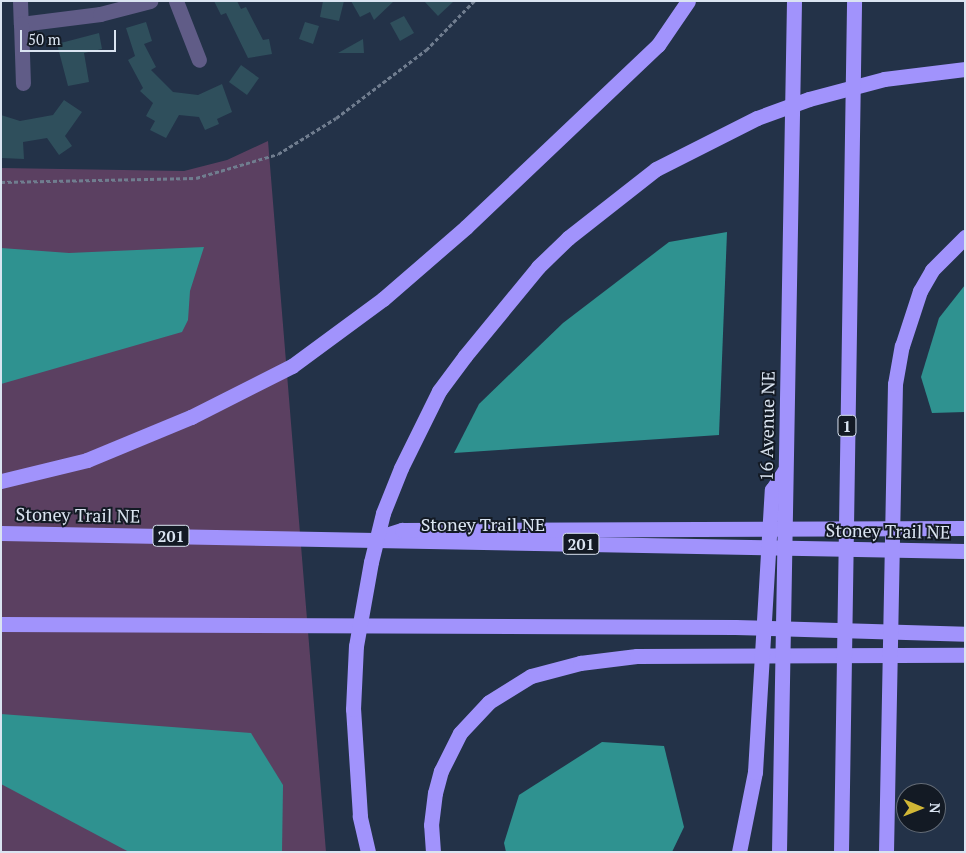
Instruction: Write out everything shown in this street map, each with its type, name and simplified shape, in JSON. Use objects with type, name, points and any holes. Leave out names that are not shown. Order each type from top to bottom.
[{"type":"highway","points":[[1,482],[87,460],[191,418],[292,366],[383,299],[466,227],[658,45],[688,1]]},
{"type":"highway","name":"16 Avenue NE","points":[[779,852],[794,1]]},
{"type":"highway","name":"1","points":[[841,852],[854,1]]},
{"type":"highway","points":[[368,852],[360,816],[353,709],[362,606],[384,513],[439,391],[538,267],[568,238],[656,169],[757,118],[809,99],[916,73],[965,69]]},
{"type":"highway","points":[[886,852],[895,384],[904,338],[920,292],[932,270],[965,237]]},
{"type":"highway","points":[[739,852],[754,772],[772,490],[785,470]]},
{"type":"highway","points":[[371,540],[402,530],[926,530],[965,528]]},
{"type":"highway","name":"Stoney Trail NE","points":[[1,533],[965,551]]},
{"type":"highway","points":[[1,624],[735,627],[965,634]]},
{"type":"highway","points":[[433,852],[431,825],[441,771],[460,733],[510,686],[555,667],[613,657],[965,655]]},
{"type":"street","points":[[20,1],[23,83]]},
{"type":"street","points":[[21,24],[100,14],[150,1]]},
{"type":"street","points":[[176,1],[199,60]]},
{"type":"path","points":[[1,182],[196,178],[278,154],[336,118],[426,50],[474,1]]},
{"type":"shaded area","points":[[268,141],[326,852],[1,852],[1,168],[184,171],[227,160]]},
{"type":"shaded area","points":[[727,232],[719,435],[454,453],[479,404],[563,323],[669,242]]},
{"type":"shaded area","points":[[204,247],[190,291],[188,320],[182,332],[1,384],[1,248],[69,253]]},
{"type":"shaded area","points":[[965,285],[965,412],[932,413],[921,377],[939,318]]},
{"type":"shaded area","points":[[1,714],[251,733],[283,785],[282,852],[129,852],[1,784]]},
{"type":"shaded area","points":[[602,742],[664,746],[684,827],[672,852],[506,852],[504,843],[519,795]]},
{"type":"building","points":[[214,1],[237,1],[241,9],[246,7],[263,40],[269,39],[272,54],[248,58],[226,13],[221,15]]},
{"type":"building","points":[[323,1],[344,1],[339,21],[320,17]]},
{"type":"building","points":[[351,1],[394,1],[374,20],[370,12],[360,17]]},
{"type":"building","points":[[424,1],[454,1],[438,16]]},
{"type":"building","points":[[404,16],[414,33],[400,41],[390,23]]},
{"type":"building","points":[[146,22],[152,41],[144,44],[156,67],[151,70],[173,92],[198,95],[222,84],[232,112],[217,119],[219,124],[205,130],[199,117],[179,115],[166,138],[150,130],[155,121],[146,116],[153,103],[140,91],[143,88],[128,60],[135,56],[126,28]]},
{"type":"building","points":[[305,22],[319,26],[313,44],[299,39]]},
{"type":"building","points":[[99,33],[102,49],[84,53],[89,82],[68,86],[57,44]]},
{"type":"building","points":[[363,39],[364,53],[338,53]]},
{"type":"building","points":[[241,65],[259,78],[247,95],[229,82]]},
{"type":"building","points":[[64,100],[82,112],[65,136],[72,146],[59,155],[47,138],[23,142],[24,159],[2,158],[1,115],[20,121],[53,115]]}]
